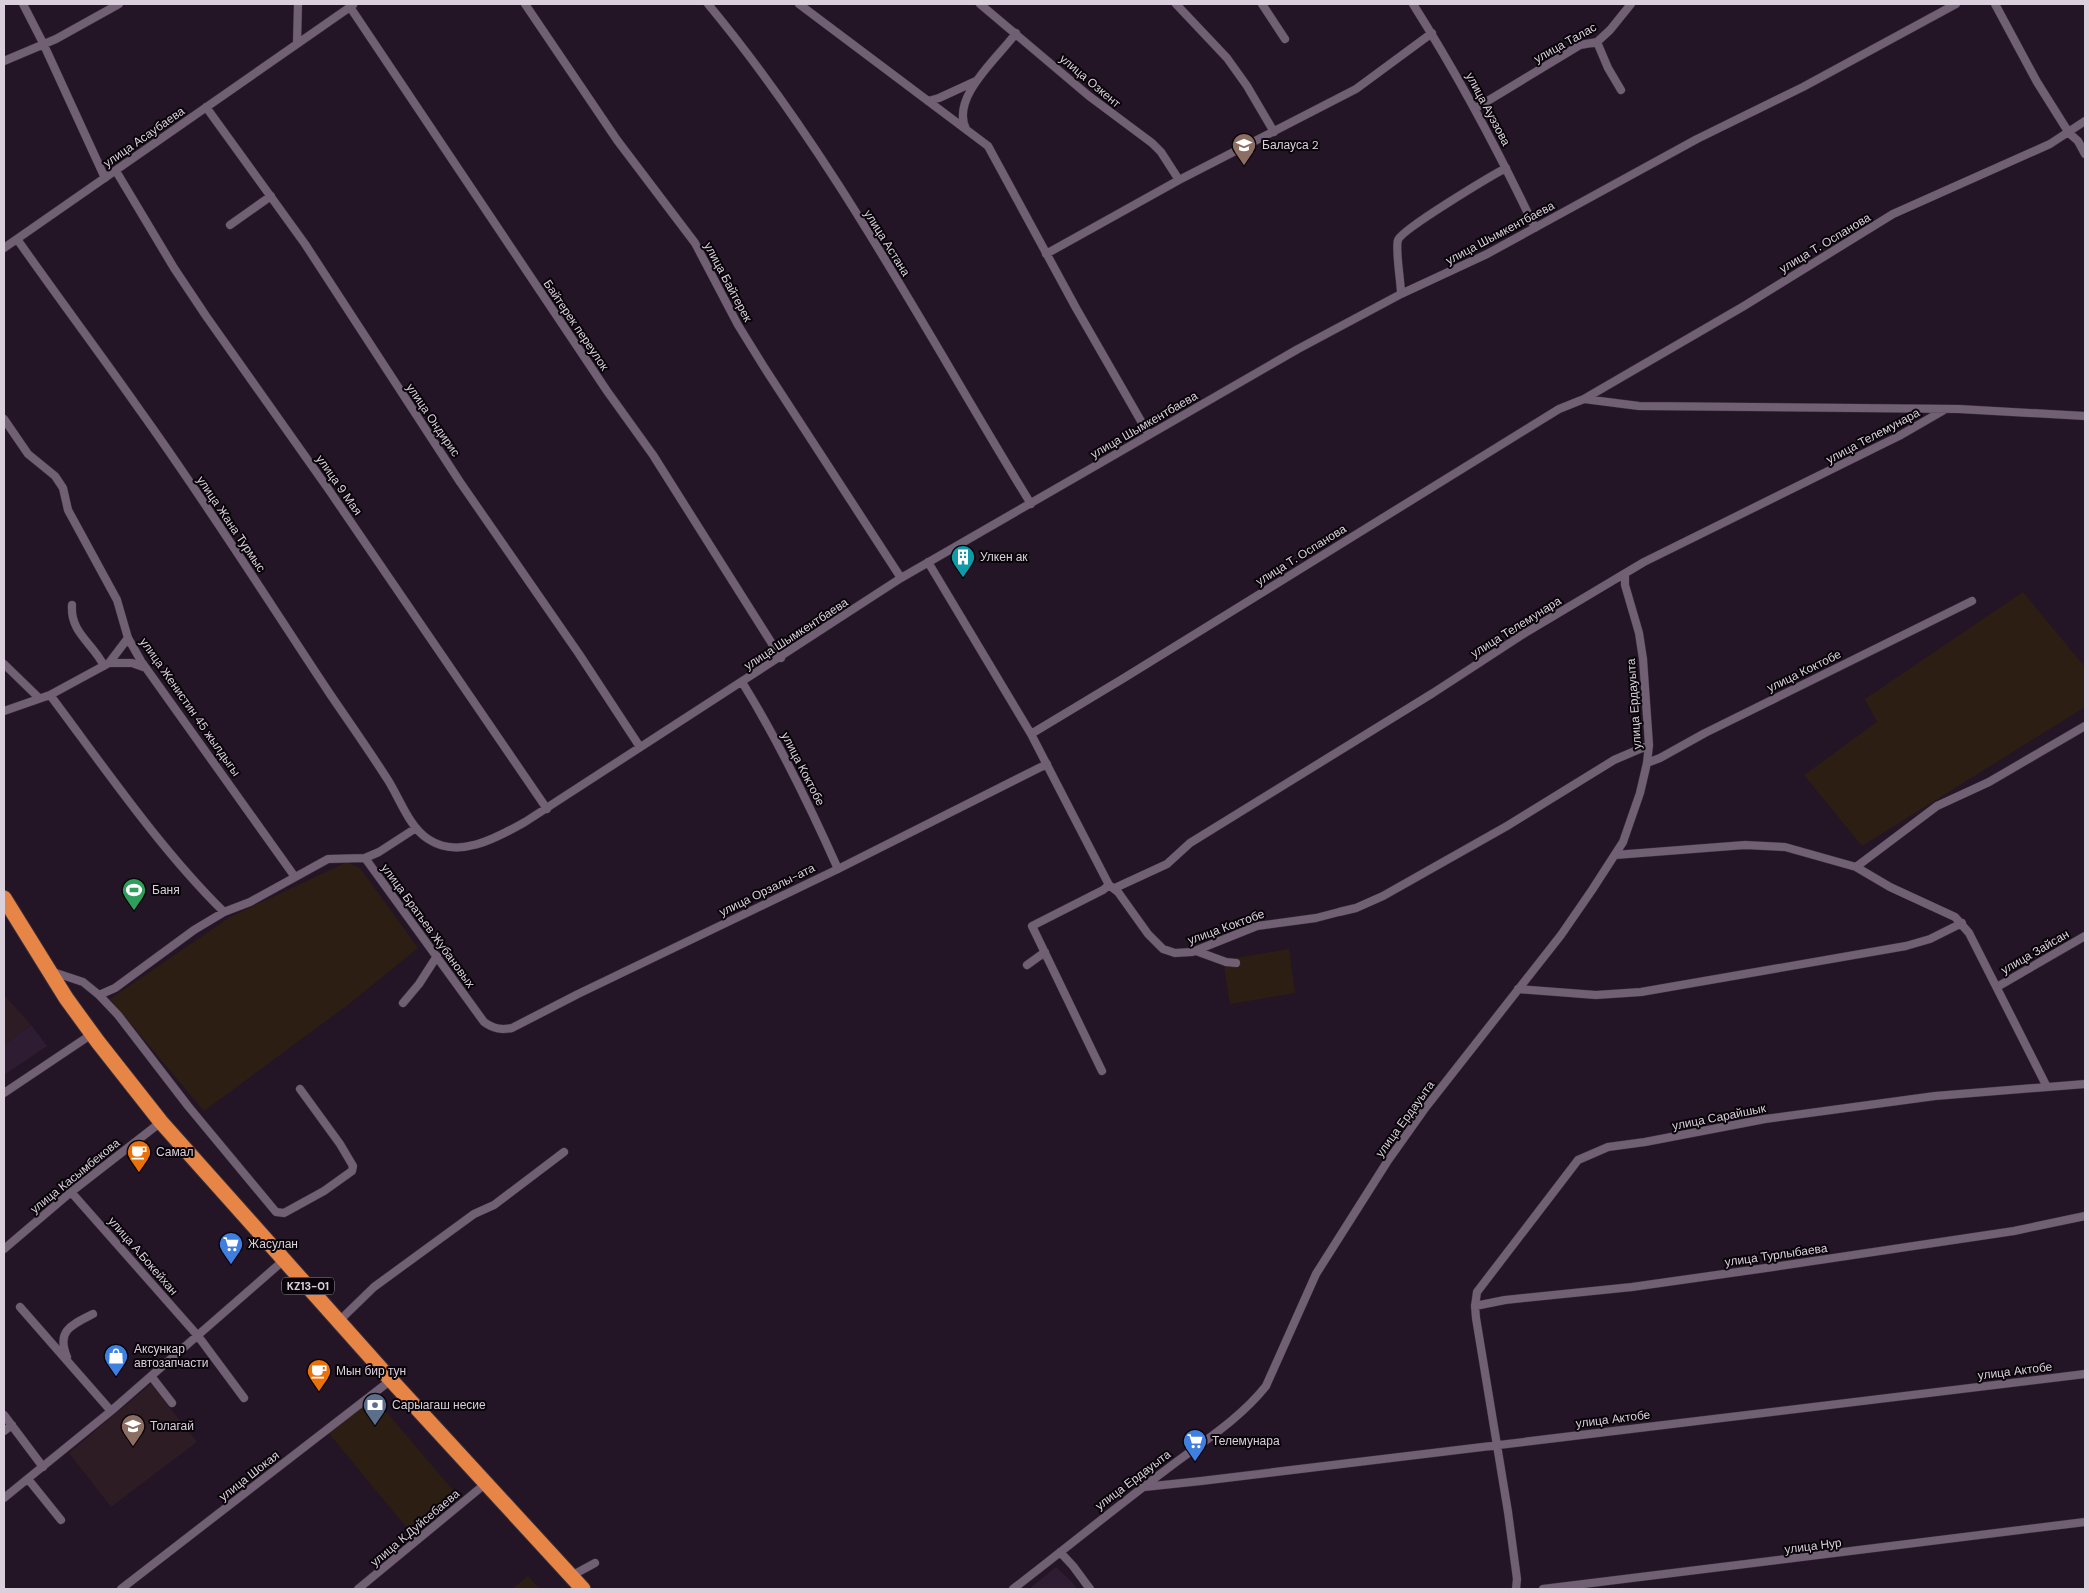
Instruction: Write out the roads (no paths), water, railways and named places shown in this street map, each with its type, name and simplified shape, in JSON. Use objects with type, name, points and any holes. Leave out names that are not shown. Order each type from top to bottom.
[{"type":"highway","name":"KZ13-01","points":[[4,898],[48,970],[92,1034],[161,1122],[575,1585]]},
{"type":"street","points":[[24,4],[44,43],[105,178]]},
{"type":"street","points":[[4,62],[56,39],[119,4]]},
{"type":"street","points":[[297,43],[298,4]]},
{"type":"street","name":"улица Байтерек","points":[[525,4],[617,140],[695,243],[738,325],[901,578]]},
{"type":"street","name":"улица Астана","points":[[708,4],[792,113],[884,259],[1031,504]]},
{"type":"street","points":[[799,4],[988,146],[1046,254],[1149,436]]},
{"type":"street","name":"улица Озкент","points":[[980,4],[1089,96],[1152,144],[1161,152],[1178,180]]},
{"type":"street","points":[[1176,4],[1227,58],[1247,86],[1274,132]]},
{"type":"street","points":[[1262,4],[1285,39]]},
{"type":"street","name":"улица Ауэзова","points":[[1413,4],[1476,108],[1535,228]]},
{"type":"street","name":"улица Талас","points":[[1476,108],[1580,46],[1597,42],[1610,30],[1631,4]]},
{"type":"street","name":"улица Шымкентбаева","points":[[416,828],[430,841],[440,845],[464,847],[480,844],[500,836],[547,809],[901,578],[1298,349],[1401,294],[1445,275],[1535,228],[1697,139],[1802,87],[1956,4]]},
{"type":"street","points":[[1996,4],[2033,75],[2069,133],[2078,141],[2085,154]]},
{"type":"street","name":"улица Асаубаева","points":[[4,248],[352,5]]},
{"type":"street","name":"Байтерек переулок","points":[[352,5],[601,382],[652,455],[781,658]]},
{"type":"street","points":[[967,131],[962,112],[976,81],[1016,33]]},
{"type":"street","points":[[1046,254],[1178,180],[1356,89],[1432,33]]},
{"type":"street","points":[[1597,42],[1608,68],[1621,90]]},
{"type":"street","points":[[928,101],[976,81]]},
{"type":"street","name":"улица Ондирис","points":[[206,107],[305,244],[460,482],[579,654],[640,747]]},
{"type":"street","name":"улица Т. Оспанова","points":[[1031,734],[1559,409],[1584,399],[1744,306],[1894,214],[2050,144],[2085,121]]},
{"type":"street","points":[[1401,294],[1397,245],[1401,234],[1455,198],[1506,168]]},
{"type":"street","name":"улица 9 Мая","points":[[116,171],[174,268],[206,316],[312,466],[547,809]]},
{"type":"street","points":[[230,226],[271,196]]},
{"type":"street","name":"улица Жана Турмыс","points":[[17,239],[139,408],[387,778],[416,828]]},
{"type":"street","name":"улица Т. Оспанова","points":[[1584,399],[1639,406],[1959,409],[2085,416]]},
{"type":"street","name":"улица Телемунара","points":[[1045,952],[1032,926],[1103,890],[1167,864],[1190,843],[1433,693],[1525,633],[1644,562],[1900,436],[1944,410]]},
{"type":"street","name":"улица Женистин 45 жылдыгы","points":[[4,419],[28,454],[55,476],[63,488],[68,510],[120,605],[128,638],[148,670],[295,877]]},
{"type":"street","name":"улица Коктобе","points":[[928,562],[1048,764],[1112,887],[1148,934],[1163,950],[1186,954],[1257,926],[1323,916],[1356,908],[1383,896],[1507,826],[1614,760],[1649,745]]},
{"type":"street","name":"улица Ердауыта","points":[[1013,1589],[1103,1516],[1247,1408],[1266,1386],[1316,1274],[1358,1206],[1426,1107],[1566,927],[1615,855],[1630,827],[1647,763],[1649,745],[1643,659],[1639,634],[1625,585],[1625,574]]},
{"type":"street","name":"улица Коктобе","points":[[1647,763],[1972,601]]},
{"type":"street","points":[[72,606],[72,622],[106,665]]},
{"type":"street","points":[[106,665],[128,638]]},
{"type":"street","points":[[4,711],[50,694],[106,665],[132,663],[148,670]]},
{"type":"street","points":[[4,664],[39,698]]},
{"type":"street","name":"улица Коктобе","points":[[742,682],[795,774],[838,869]]},
{"type":"street","points":[[50,694],[166,848],[224,912]]},
{"type":"street","points":[[1856,866],[1937,806],[1989,782],[2085,726]]},
{"type":"street","name":"улица Орзалы-ата","points":[[495,1028],[512,1028],[1048,764]]},
{"type":"street","points":[[365,858],[379,852],[416,828]]},
{"type":"street","points":[[1615,855],[1746,846],[1785,847],[1856,866],[1890,887],[1955,917],[1969,933],[2047,1087]]},
{"type":"street","name":"улица Братьев Жубановых","points":[[99,995],[115,988],[194,930],[224,912],[250,902],[328,859],[365,858],[484,1022],[495,1028]]},
{"type":"street","points":[[1518,989],[1596,995],[1641,992],[1906,946],[1930,939],[1962,923]]},
{"type":"street","name":"улица Зайсан","points":[[1997,987],[2085,936]]},
{"type":"street","points":[[1196,951],[1226,962],[1236,963]]},
{"type":"street","points":[[1027,965],[1045,952],[1102,1071]]},
{"type":"street","points":[[403,1003],[420,984],[437,956]]},
{"type":"street","points":[[48,970],[84,982],[99,995],[118,1015],[188,1106],[276,1212],[279,1213],[284,1213],[324,1191],[352,1171],[353,1166],[340,1144],[300,1089]]},
{"type":"street","points":[[4,1093],[92,1034]]},
{"type":"street","name":"улица Сарайшык","points":[[1475,1306],[1477,1292],[1512,1244],[1578,1160],[1592,1152],[1608,1147],[1653,1141],[1765,1119],[1935,1096],[2085,1084]]},
{"type":"street","name":"улица Касымбекова","points":[[4,1249],[71,1192],[161,1122]]},
{"type":"street","points":[[339,1321],[374,1287],[474,1214],[494,1205],[564,1152]]},
{"type":"street","name":"улица А.Бокейхан","points":[[71,1192],[198,1336],[244,1398]]},
{"type":"street","name":"улица Турлыбаева","points":[[1475,1306],[1514,1299],[1632,1287],[1773,1267],[2014,1231],[2082,1217]]},
{"type":"street","points":[[4,1498],[111,1411],[284,1260]]},
{"type":"street","points":[[1475,1306],[1508,1512],[1517,1579],[1516,1589]]},
{"type":"street","points":[[20,1307],[111,1411]]},
{"type":"street","points":[[72,1366],[62,1345],[63,1336],[76,1322],[93,1314]]},
{"type":"street","name":"улица Актобе","points":[[1143,1487],[1201,1482],[1496,1444],[2085,1374]]},
{"type":"street","points":[[151,1376],[172,1403]]},
{"type":"street","name":"улица Шокая","points":[[121,1589],[391,1380]]},
{"type":"street","points":[[4,1415],[43,1467]]},
{"type":"street","points":[[4,1431],[12,1425]]},
{"type":"street","points":[[28,1480],[61,1520]]},
{"type":"street","name":"улица К.Дуйсебаева","points":[[358,1589],[485,1484]]},
{"type":"street","name":"улица Нур","points":[[1543,1589],[2085,1522]]},
{"type":"street","points":[[1060,1552],[1090,1589]]},
{"type":"street","points":[[575,1585],[594,1563]]},
{"type":"place","name":"Балауса 2","points":[[1244,166]]},
{"type":"place","name":"Улкен ак","points":[[963,578]]},
{"type":"place","name":"Баня","points":[[134,911]]},
{"type":"place","name":"Самал","points":[[139,1173]]},
{"type":"place","name":"Жасулан","points":[[231,1265]]},
{"type":"place","name":"Аксункар автозапчасти","points":[[116,1377]]},
{"type":"place","name":"Мын бир тун","points":[[319,1392]]},
{"type":"place","name":"Сарыагаш несие","points":[[375,1426]]},
{"type":"place","name":"Толагай","points":[[133,1447]]},
{"type":"place","name":"Телемунара","points":[[1195,1462]]}]
